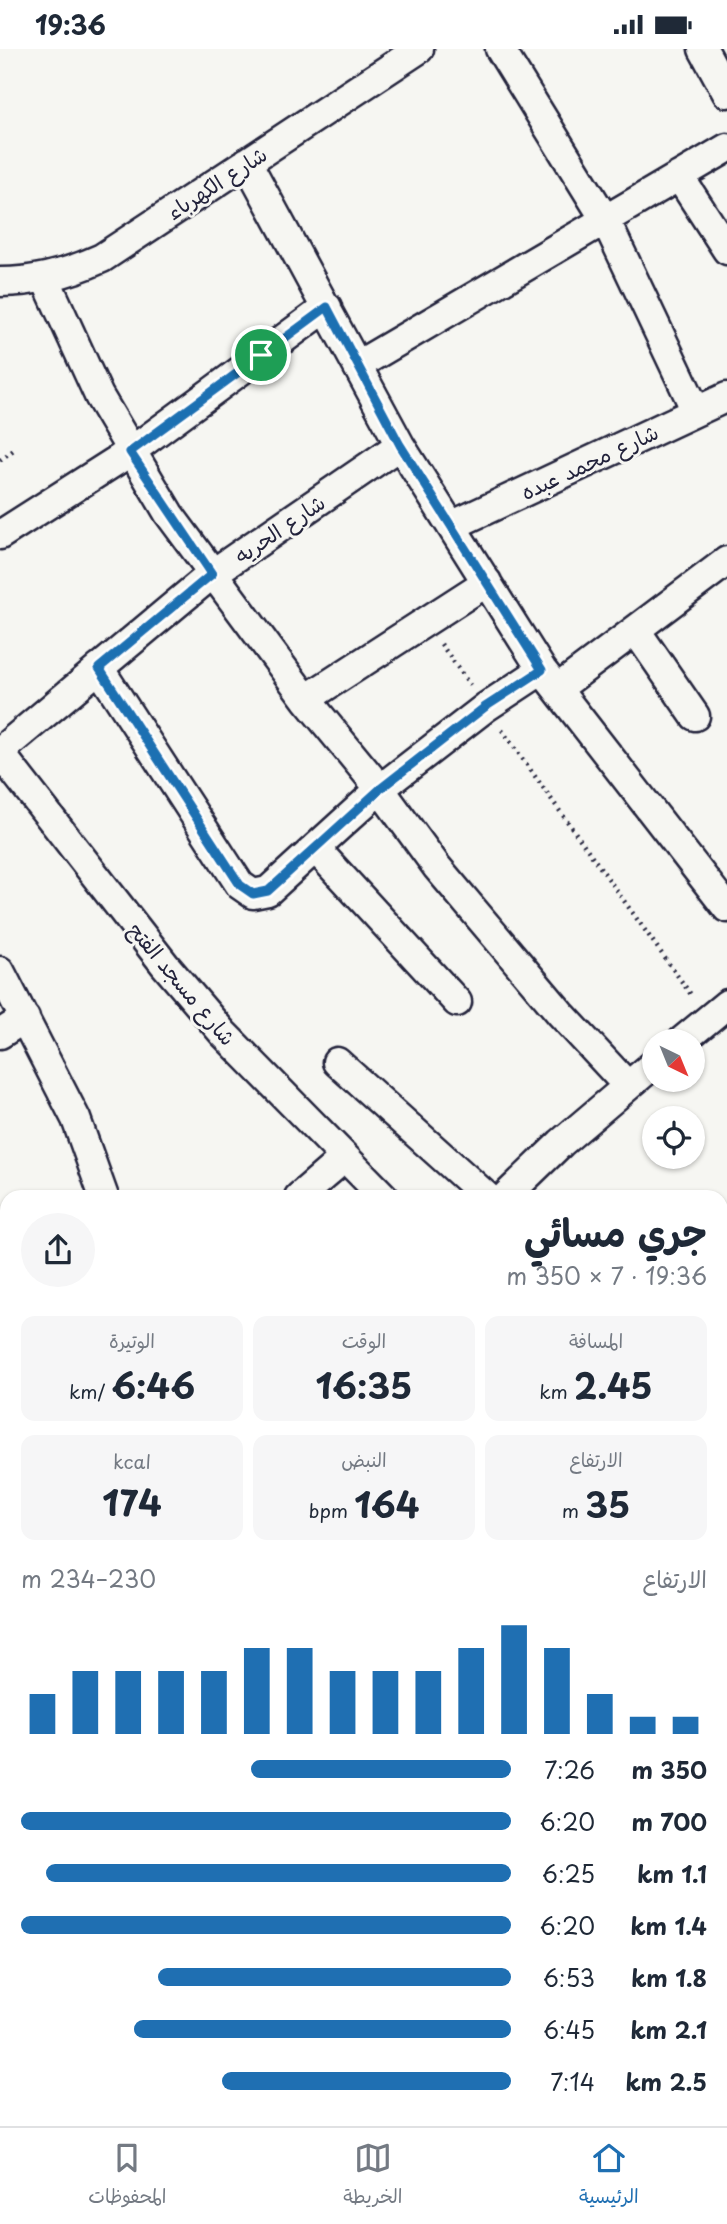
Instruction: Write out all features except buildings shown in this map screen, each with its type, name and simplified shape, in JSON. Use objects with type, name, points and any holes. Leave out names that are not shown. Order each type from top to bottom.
[{"type":"street","name":"شارع الكهرباء","points":[[0,282],[45,278],[76,270],[102,258],[419,49]]},
{"type":"street","points":[[500,49],[606,221],[696,411]]},
{"type":"street","points":[[703,49],[727,93]]},
{"type":"street","points":[[358,365],[727,148]]},
{"type":"street","points":[[247,162],[400,445],[487,582],[550,679],[722,894]]},
{"type":"street","points":[[679,176],[727,250]]},
{"type":"street","points":[[45,278],[70,338],[130,452],[212,574],[306,699],[380,789],[498,942],[628,1086]]},
{"type":"street","points":[[0,535],[130,452],[327,307]]},
{"type":"street","name":"شارع محمد عبده","points":[[452,526],[727,397]]},
{"type":"street","name":"شارع الحريه","points":[[0,752],[212,574],[400,445]]},
{"type":"street","points":[[99,668],[246,891],[253,894],[268,891],[380,789],[485,707],[550,679],[637,632],[727,561]]},
{"type":"street","points":[[306,699],[426,624],[487,582]]},
{"type":"street","points":[[637,632],[695,716]]},
{"type":"street","name":"شارع مسجد الفتح","points":[[0,752],[173,974],[232,1042],[377,1190]]},
{"type":"street","points":[[316,849],[457,1002]]},
{"type":"street","points":[[0,971],[76,1119],[101,1190]]},
{"type":"street","points":[[697,1029],[718,1012]]},
{"type":"street","points":[[0,1034],[25,1018]]},
{"type":"street","points":[[337,1062],[479,1190]]},
{"type":"street","points":[[513,1190],[642,1074]]},
{"type":"street","points":[[307,1190],[344,1158]]},
{"type":"path","points":[[0,460],[15,449]]},
{"type":"path","points":[[426,624],[485,707],[718,1012]]},
{"type":"route","points":[[327,307],[400,445],[542,670],[485,707],[380,789],[268,891],[253,894],[240,885],[99,668],[212,574],[169,514],[130,452],[261,355],[327,307]]}]
